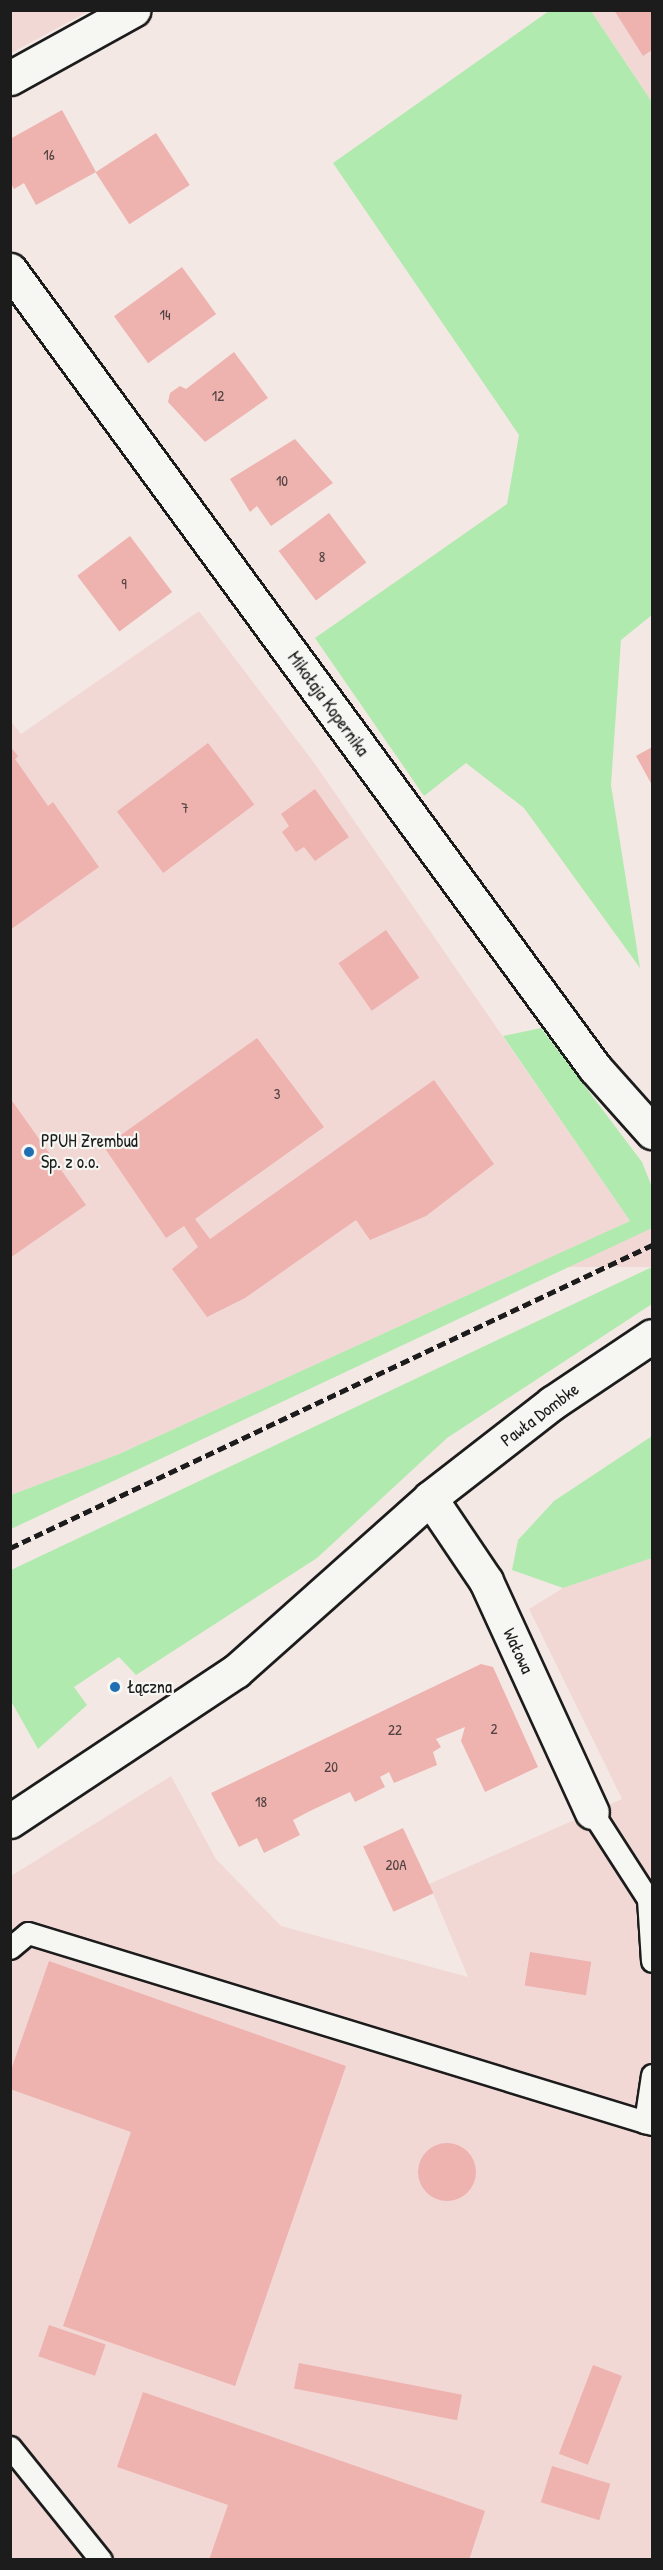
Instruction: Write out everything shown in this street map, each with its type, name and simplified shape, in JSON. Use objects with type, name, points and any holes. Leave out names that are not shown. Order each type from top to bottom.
[{"type":"street","points":[[10,78],[133,10]]},
{"type":"street","name":"Mikołaja Kopernika","points":[[10,270],[596,1068],[652,1132]]},
{"type":"street","name":"Pawła Dombke","points":[[430,1498],[552,1403],[652,1336]]},
{"type":"street","points":[[10,1821],[236,1671],[430,1498]]},
{"type":"street","name":"Wałowa","points":[[430,1498],[486,1581],[592,1812]]},
{"type":"lane","points":[[592,1812],[648,1899],[652,1961]]},
{"type":"lane","points":[[10,1948],[28,1933],[649,2123],[652,2075]]},
{"type":"lane","points":[[10,2447],[101,2559]]},
{"type":"shaded area","points":[[11,10],[89,10],[89,11],[11,53]]},
{"type":"shaded area","points":[[591,11],[652,11],[652,102]]},
{"type":"shaded area","points":[[199,611],[315,764],[630,1221],[119,1454],[11,1495],[10,720],[21,734]]},
{"type":"shaded area","points":[[10,1228],[652,1228],[652,1267],[10,1267]]},
{"type":"shaded area","points":[[652,1558],[652,2559],[11,2560],[11,1876],[171,1776],[216,1859],[281,1926],[468,1977],[429,1884],[622,1799],[529,1609],[563,1588]]},
{"type":"green space","points":[[549,11],[591,11],[652,102],[652,615],[621,640],[611,785],[640,968],[524,808],[466,763],[424,796],[315,638],[507,504],[519,435],[333,163]]},
{"type":"green space","points":[[541,1028],[642,1162],[652,1187],[652,1228],[11,1529],[11,1495],[119,1454],[630,1221],[503,1036]]},
{"type":"green space","points":[[652,1267],[652,1304],[447,1438],[317,1558],[136,1675],[119,1657],[74,1687],[87,1705],[38,1749],[11,1701],[11,1570]]},
{"type":"green space","points":[[652,1436],[652,1558],[563,1588],[512,1570],[518,1540],[554,1501]]},
{"type":"building","points":[[614,10],[652,10],[652,50],[643,56]]},
{"type":"building","points":[[62,110],[96,172],[36,205],[24,183],[14,189],[10,182],[10,139]]},
{"type":"building","points":[[156,133],[190,185],[129,224],[96,172]]},
{"type":"building","points":[[182,267],[216,314],[148,363],[114,316]]},
{"type":"building","points":[[234,352],[268,398],[205,442],[168,402],[170,393],[180,386],[186,389]]},
{"type":"building","points":[[295,439],[333,483],[271,526],[257,506],[250,512],[230,479]]},
{"type":"building","points":[[329,513],[366,563],[316,600],[279,551]]},
{"type":"building","points":[[130,536],[172,592],[119,632],[77,576]]},
{"type":"building","points":[[208,743],[254,804],[163,873],[117,812]]},
{"type":"building","points":[[10,746],[18,756],[15,759],[48,806],[53,802],[99,867],[10,930]]},
{"type":"building","points":[[652,747],[652,785],[636,756]]},
{"type":"building","points":[[315,789],[349,837],[315,861],[304,847],[296,852],[282,832],[289,826],[281,814]]},
{"type":"building","points":[[386,930],[419,978],[372,1011],[338,963]]},
{"type":"building","points":[[257,1038],[324,1127],[195,1219],[210,1239],[434,1080],[494,1164],[426,1216],[370,1240],[356,1220],[245,1298],[207,1317],[172,1269],[198,1247],[184,1226],[166,1238],[104,1147]]},
{"type":"building","name":"PPUH Zrembud Sp. z o.o.","points":[[10,1098],[86,1205],[10,1258]]},
{"type":"building","points":[[481,1664],[493,1667],[538,1767],[485,1792],[461,1741],[465,1727],[436,1739],[441,1747],[433,1752],[437,1765],[394,1783],[389,1772],[380,1777],[385,1787],[355,1802],[350,1792],[310,1811],[293,1820],[300,1835],[264,1853],[257,1838],[239,1847],[211,1793]]},
{"type":"building","points":[[403,1828],[433,1893],[394,1912],[363,1847]]},
{"type":"building","points":[[530,1952],[591,1962],[586,1995],[525,1986]]},
{"type":"building","points":[[49,1961],[346,2066],[235,2386],[63,2326],[131,2132],[10,2089],[10,2073]]},
{"type":"building","points":[[447,2143],[458,2145],[471,2156],[476,2172],[474,2183],[463,2196],[447,2201],[436,2199],[423,2188],[418,2172],[420,2161],[431,2148]]},
{"type":"building","points":[[49,2325],[106,2345],[95,2376],[38,2356]]},
{"type":"building","points":[[299,2363],[462,2395],[457,2420],[294,2389]]},
{"type":"building","points":[[593,2365],[622,2376],[588,2465],[559,2454]]},
{"type":"building","points":[[143,2392],[485,2511],[469,2560],[209,2560],[228,2505],[117,2467]]},
{"type":"building","points":[[552,2466],[610,2484],[599,2520],[541,2502]]},
{"type":"railway","points":[[10,1548],[652,1245]]},
{"type":"place","name":"PPUH Zrembud Sp. z o.o.","points":[[29,1152]]},
{"type":"place","name":"Łączna","points":[[115,1687]]}]
